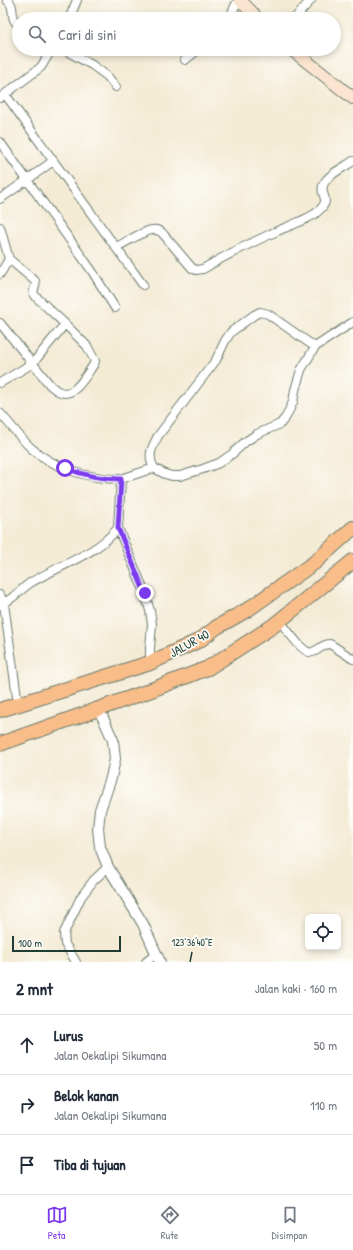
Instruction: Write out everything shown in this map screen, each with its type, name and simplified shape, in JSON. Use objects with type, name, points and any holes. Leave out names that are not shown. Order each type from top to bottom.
[{"type":"highway","name":"JALUR 40","points":[[0,710],[150,663],[200,640],[217,627],[247,610],[314,563],[353,528]]},
{"type":"highway","name":"JALUR 40","points":[[0,744],[81,716],[208,668],[280,621],[353,561]]},
{"type":"main road","points":[[239,0],[251,12]]},
{"type":"main road","points":[[301,56],[353,98]]},
{"type":"street","points":[[7,0],[10,2],[12,12]]},
{"type":"street","points":[[72,12],[77,0]]},
{"type":"street","points":[[233,12],[239,0]]},
{"type":"street","points":[[300,12],[311,0]]},
{"type":"street","points":[[48,56],[41,67],[2,96],[53,161],[143,286]]},
{"type":"street","points":[[76,56],[107,76],[116,87]]},
{"type":"street","points":[[185,60],[190,56]]},
{"type":"street","points":[[0,142],[92,272],[115,308]]},
{"type":"street","points":[[0,199],[53,161]]},
{"type":"street","points":[[116,247],[148,231],[157,230],[160,231],[192,268],[196,270],[203,269],[268,235],[314,215],[325,204],[326,200],[322,190],[324,183],[330,176],[353,161]]},
{"type":"street","points":[[0,227],[10,259],[35,281],[36,284],[33,292],[34,295],[87,346],[95,360],[94,364],[75,390],[69,393],[58,392],[50,385],[0,323]]},
{"type":"street","points":[[0,274],[10,259]]},
{"type":"street","points":[[315,347],[268,314],[260,312],[231,332],[216,360],[158,436],[151,448],[150,455],[154,468],[165,474],[180,476],[204,469],[219,463],[257,434],[280,424],[286,417],[293,402],[301,370],[315,347],[353,322]]},
{"type":"street","points":[[0,383],[33,363],[65,324]]},
{"type":"street","points":[[0,413],[32,448],[51,461],[65,468],[92,477],[121,479],[154,468]]},
{"type":"street","points":[[121,479],[118,528],[145,593],[150,611],[152,624],[150,663]]},
{"type":"street","points":[[2,604],[28,584],[71,562],[107,540],[118,528]]},
{"type":"street","points":[[0,595],[18,704]]},
{"type":"street","points":[[280,621],[302,649],[308,653],[312,653],[323,645],[328,644],[332,645],[353,659]]},
{"type":"street","points":[[97,709],[103,718],[113,740],[115,759],[111,778],[100,810],[98,828],[100,847],[108,867],[142,924],[158,958],[146,962]]},
{"type":"street","points":[[76,962],[65,944],[64,933],[81,897],[94,880],[108,867]]},
{"type":"route","points":[[65,468],[92,477],[121,479],[118,528],[145,593]]}]
